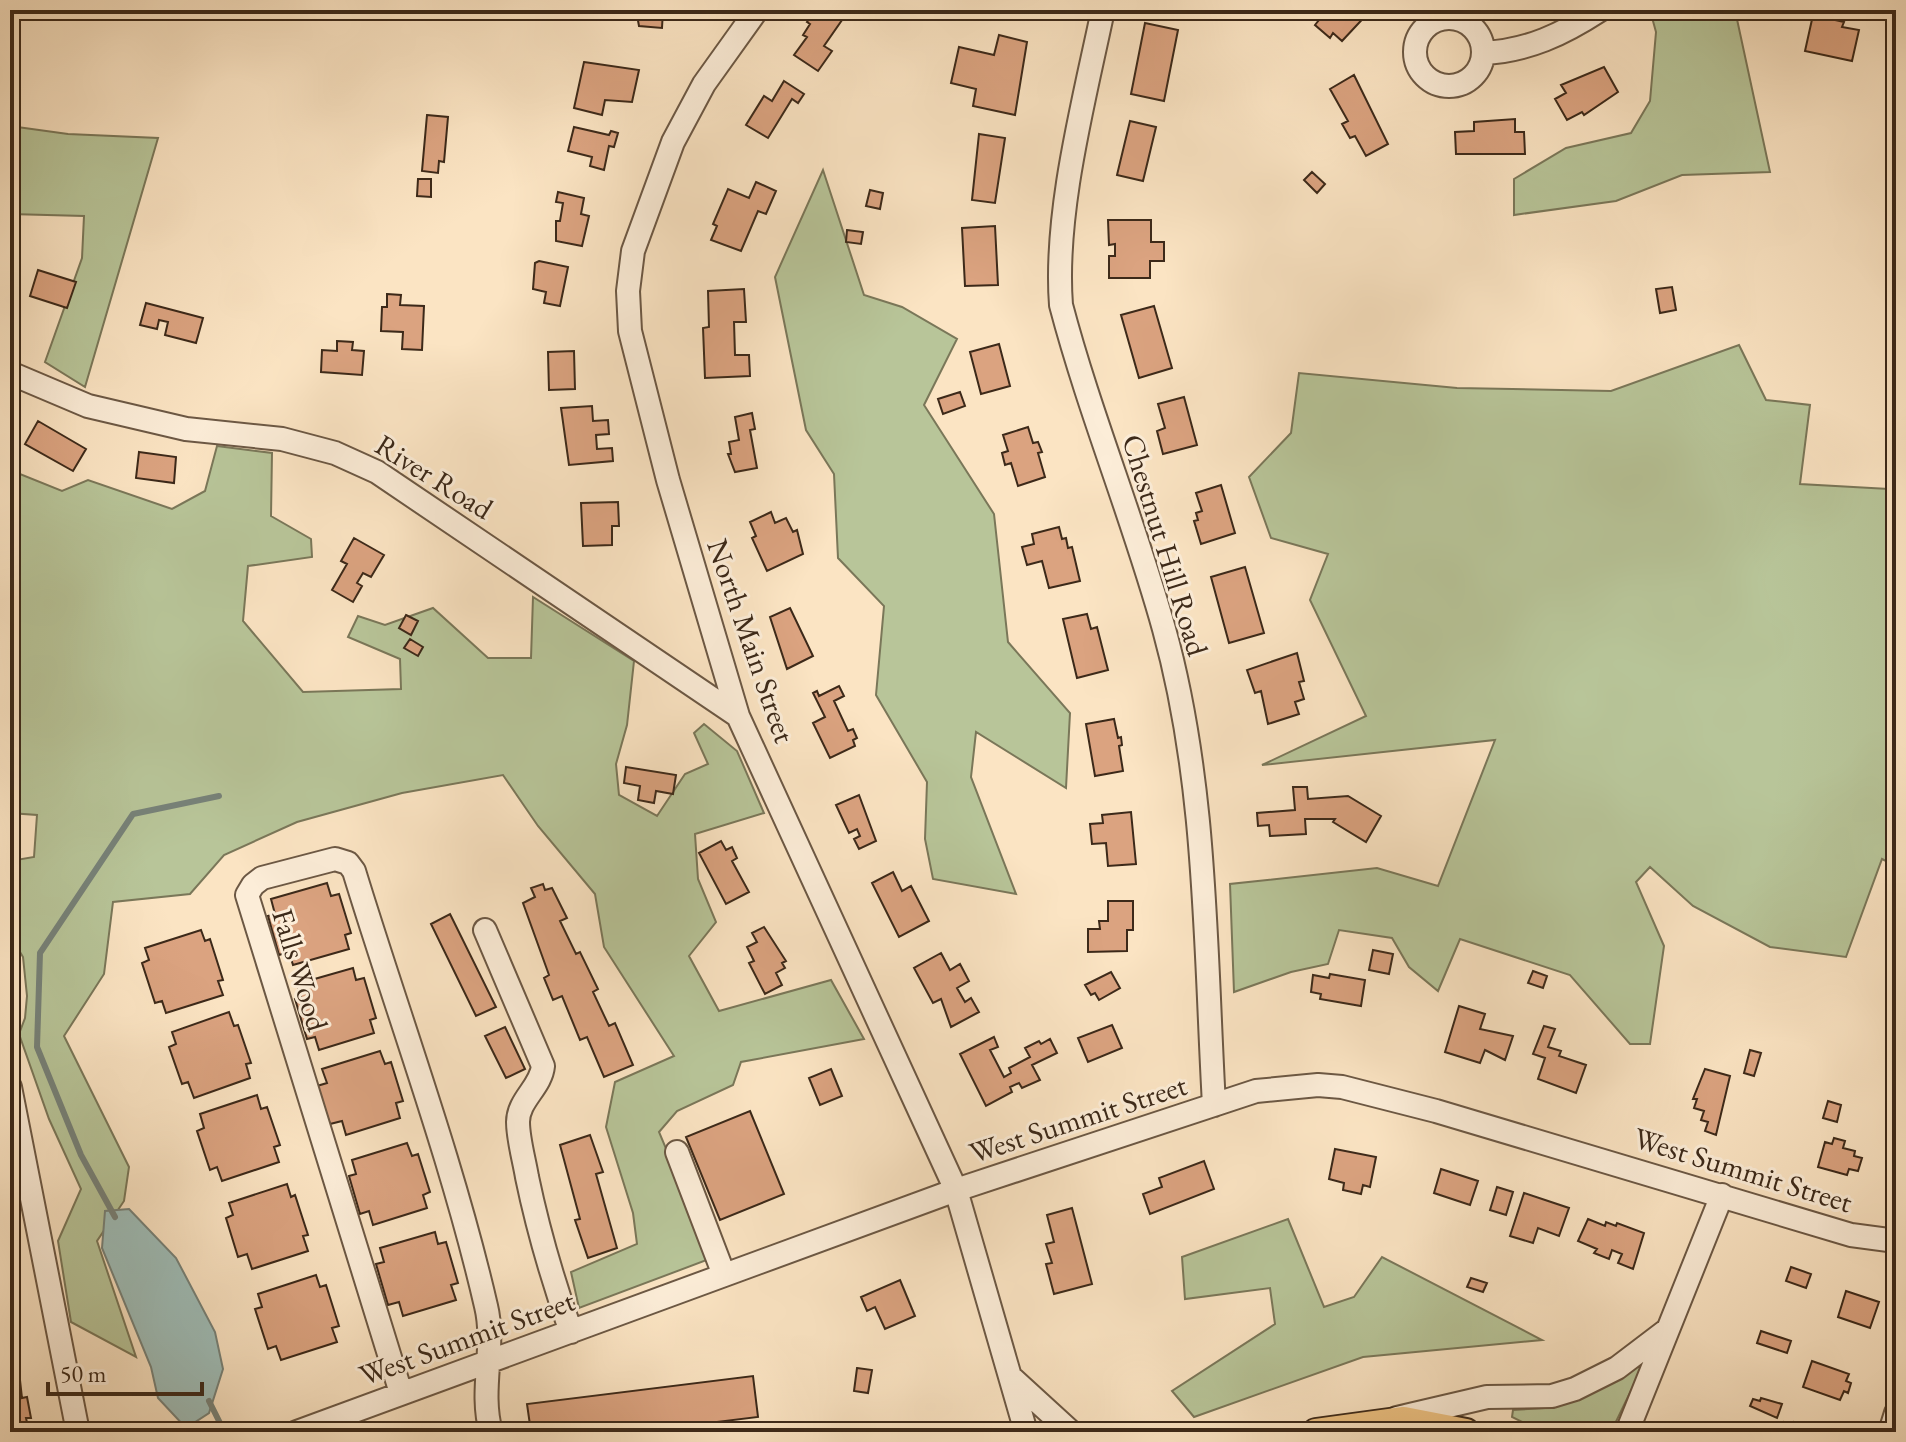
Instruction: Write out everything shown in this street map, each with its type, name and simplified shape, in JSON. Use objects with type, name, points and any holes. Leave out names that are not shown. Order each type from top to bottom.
[{"type":"main road","points":[[1316,1432],[1387,1421],[1420,1421],[1466,1432]]},
{"type":"street","name":"North Main Street","points":[[757,10],[704,84],[673,142],[633,251],[628,291],[630,331],[642,389],[738,716],[956,1190],[1026,1432]]},
{"type":"street","name":"Chestnut Hill Road","points":[[1103,10],[1080,120],[1062,238],[1058,272],[1061,305],[1164,630],[1185,730],[1204,866],[1214,1105]]},
{"type":"street","points":[[1483,53],[1521,50],[1573,28],[1600,10]]},
{"type":"street","name":"River Road","points":[[10,373],[88,406],[186,429],[282,439],[335,453],[377,472],[738,716]]},
{"type":"street","name":"Falls Wood","points":[[401,1393],[253,922],[247,895],[262,878],[335,859],[348,863],[354,871],[466,1227],[488,1310],[486,1363]]},
{"type":"street","points":[[485,930],[543,1066],[542,1077],[528,1094],[518,1119],[552,1280],[571,1332]]},
{"type":"street","name":"West Summit Street","points":[[297,1432],[335,1426],[401,1393],[956,1190],[1176,1120],[1256,1091],[1318,1085],[1342,1087],[1851,1235],[1896,1241]]},
{"type":"street","points":[[10,1087],[78,1432]]},
{"type":"street","points":[[677,1152],[724,1275]]},
{"type":"street","points":[[1627,1432],[1722,1195]]},
{"type":"street","points":[[1387,1421],[1487,1397],[1552,1396],[1575,1389],[1617,1368],[1667,1330]]},
{"type":"street","points":[[486,1363],[491,1432]]},
{"type":"street","points":[[1011,1376],[1071,1432]]},
{"type":"street","points":[[1890,1432],[1896,1413]]},
{"type":"green space","points":[[1650,10],[1735,10],[1770,172],[1682,175],[1616,201],[1514,215],[1514,179],[1566,148],[1631,133],[1650,101],[1656,32]]},
{"type":"green space","points":[[10,126],[68,134],[158,138],[85,387],[45,362],[82,258],[84,216],[10,214]]},
{"type":"green space","points":[[823,170],[864,295],[902,307],[957,339],[924,405],[994,514],[1008,642],[1070,713],[1066,788],[976,732],[971,777],[1016,894],[933,879],[925,839],[927,782],[876,695],[884,606],[838,558],[834,474],[806,430],[775,277]]},
{"type":"green space","points":[[1739,345],[1766,400],[1810,405],[1800,484],[1889,489],[1896,485],[1896,866],[1882,859],[1846,957],[1770,947],[1693,906],[1650,867],[1636,882],[1664,946],[1650,1044],[1630,1044],[1570,975],[1460,939],[1438,991],[1409,967],[1392,938],[1339,930],[1328,964],[1291,972],[1234,992],[1230,884],[1377,868],[1438,886],[1495,740],[1262,765],[1366,716],[1310,600],[1328,554],[1271,538],[1249,477],[1291,433],[1299,373],[1457,388],[1611,391]]},
{"type":"green space","points":[[217,446],[272,453],[271,516],[311,539],[312,557],[248,566],[243,621],[303,692],[401,689],[400,659],[348,637],[358,616],[385,625],[433,608],[488,658],[531,658],[533,597],[634,661],[627,725],[616,764],[619,795],[657,816],[685,774],[708,764],[694,733],[704,724],[737,751],[764,813],[695,834],[698,879],[716,922],[689,956],[719,1011],[831,980],[864,1039],[741,1062],[733,1085],[677,1111],[659,1132],[712,1258],[579,1308],[571,1272],[637,1244],[633,1213],[606,1127],[615,1082],[674,1056],[604,947],[595,894],[538,826],[503,775],[402,793],[297,822],[224,855],[190,894],[113,902],[104,974],[64,1036],[129,1167],[124,1201],[97,1241],[136,1357],[71,1322],[58,1241],[81,1189],[49,1119],[19,1034],[25,1018],[27,996],[23,957],[10,935],[10,861],[34,857],[37,815],[10,813],[10,470],[62,491],[88,480],[172,509],[205,491]]},
{"type":"green space","points":[[1288,1219],[1324,1307],[1354,1297],[1382,1257],[1542,1340],[1363,1357],[1194,1417],[1172,1391],[1275,1324],[1270,1288],[1185,1299],[1182,1257]]},
{"type":"green space","points":[[1638,1366],[1642,1368],[1611,1432],[1543,1432],[1512,1417],[1513,1410],[1545,1408],[1579,1399]]},
{"type":"water","points":[[129,1209],[176,1258],[215,1332],[223,1369],[209,1413],[186,1428],[158,1398],[151,1367],[102,1248],[105,1211]]},
{"type":"building","points":[[636,10],[663,10],[662,28],[639,26]]},
{"type":"building","points":[[816,10],[849,10],[824,46],[832,51],[818,71],[794,55],[807,37],[803,35],[810,24],[807,22]]},
{"type":"building","points":[[1327,10],[1371,10],[1342,41],[1333,33],[1330,38],[1315,25]]},
{"type":"building","points":[[1813,15],[1844,22],[1842,27],[1859,30],[1852,61],[1805,51]]},
{"type":"building","points":[[1145,23],[1178,30],[1164,101],[1131,94]]},
{"type":"building","points":[[999,35],[1027,42],[1015,115],[973,106],[976,89],[951,83],[959,47],[994,55]]},
{"type":"building","points":[[584,62],[639,70],[632,102],[605,100],[602,115],[574,108]]},
{"type":"building","points":[[1604,67],[1618,92],[1584,115],[1582,112],[1567,120],[1555,99],[1566,93],[1561,85]]},
{"type":"building","points":[[1354,75],[1388,144],[1366,156],[1355,136],[1350,138],[1342,124],[1348,121],[1330,89]]},
{"type":"building","points":[[784,81],[804,94],[798,103],[792,99],[768,138],[746,125],[764,96],[772,101]]},
{"type":"building","points":[[427,115],[448,117],[444,162],[439,161],[438,173],[422,171]]},
{"type":"building","points":[[1515,119],[1515,132],[1524,132],[1525,154],[1456,154],[1455,132],[1474,131],[1474,122]]},
{"type":"building","points":[[1130,121],[1156,127],[1143,181],[1117,175]]},
{"type":"building","points":[[574,127],[609,135],[611,131],[618,133],[614,147],[609,146],[604,170],[590,166],[592,157],[568,151]]},
{"type":"building","points":[[979,134],[1005,138],[995,203],[972,200]]},
{"type":"building","points":[[1888,161],[1896,161],[1896,202],[1887,202]]},
{"type":"building","points":[[1312,172],[1325,184],[1317,193],[1304,180]]},
{"type":"building","points":[[418,179],[431,179],[431,197],[417,196]]},
{"type":"building","points":[[756,182],[776,191],[766,214],[758,211],[741,251],[711,240],[717,226],[713,224],[728,189],[749,198]]},
{"type":"building","points":[[870,190],[883,193],[880,209],[866,206]]},
{"type":"building","points":[[558,192],[584,198],[581,214],[589,216],[582,246],[556,241],[556,221],[560,221],[563,203],[556,202]]},
{"type":"building","points":[[1108,220],[1151,220],[1151,242],[1164,242],[1164,261],[1150,261],[1150,278],[1109,278],[1109,256],[1115,256],[1115,244],[1109,245]]},
{"type":"building","points":[[995,226],[998,285],[965,286],[962,228]]},
{"type":"building","points":[[847,230],[863,232],[861,244],[846,242]]},
{"type":"building","points":[[539,261],[568,267],[560,306],[544,303],[546,292],[533,289],[535,263]]},
{"type":"building","points":[[38,270],[76,282],[67,308],[30,296]]},
{"type":"building","points":[[1672,287],[1676,310],[1660,313],[1656,289]]},
{"type":"building","points":[[744,289],[746,322],[734,322],[735,355],[749,355],[750,376],[705,378],[703,328],[709,327],[708,291]]},
{"type":"building","points":[[387,294],[401,295],[400,305],[424,306],[422,350],[402,349],[403,332],[381,331],[382,307],[387,307]]},
{"type":"building","points":[[146,303],[203,318],[196,343],[165,335],[168,322],[159,320],[157,329],[140,325]]},
{"type":"building","points":[[1154,306],[1172,368],[1139,378],[1121,315]]},
{"type":"building","points":[[337,341],[353,342],[352,350],[364,351],[362,375],[321,372],[322,350],[337,351]]},
{"type":"building","points":[[999,344],[1010,386],[981,394],[970,352]]},
{"type":"building","points":[[574,351],[575,389],[549,390],[548,352]]},
{"type":"building","points":[[960,392],[965,406],[943,414],[938,399]]},
{"type":"building","points":[[1184,397],[1197,445],[1163,454],[1157,431],[1165,428],[1158,404]]},
{"type":"building","points":[[592,406],[593,421],[608,420],[609,434],[596,435],[597,449],[612,448],[613,461],[569,465],[561,408]]},
{"type":"building","points":[[752,413],[755,429],[750,430],[757,468],[735,472],[728,454],[731,454],[729,442],[739,440],[735,417]]},
{"type":"building","points":[[38,421],[86,449],[73,471],[25,444]]},
{"type":"building","points":[[1028,427],[1033,443],[1038,442],[1042,452],[1038,453],[1045,477],[1018,486],[1011,463],[1005,465],[1002,453],[1008,451],[1003,435]]},
{"type":"building","points":[[139,452],[176,457],[174,483],[136,478]]},
{"type":"building","points":[[1221,485],[1235,533],[1201,544],[1194,521],[1198,520],[1196,513],[1202,511],[1196,493]]},
{"type":"building","points":[[618,502],[619,526],[612,526],[612,545],[583,546],[581,503]]},
{"type":"building","points":[[771,512],[775,523],[786,518],[793,532],[797,530],[803,554],[767,571],[752,538],[756,536],[750,522]]},
{"type":"building","points":[[1059,527],[1062,539],[1066,538],[1068,548],[1072,547],[1080,581],[1049,588],[1042,561],[1027,565],[1022,547],[1034,544],[1032,534]]},
{"type":"building","points":[[354,538],[384,555],[371,577],[363,573],[357,583],[362,586],[353,602],[332,590],[347,564],[341,561]]},
{"type":"building","points":[[1245,567],[1264,633],[1229,643],[1211,577]]},
{"type":"building","points":[[790,608],[813,656],[787,669],[770,617]]},
{"type":"building","points":[[1087,614],[1091,629],[1097,627],[1108,670],[1077,678],[1063,619]]},
{"type":"building","points":[[406,615],[418,621],[411,635],[399,628]]},
{"type":"building","points":[[410,639],[423,647],[418,656],[404,648]]},
{"type":"building","points":[[1297,653],[1304,681],[1299,682],[1304,699],[1295,702],[1299,714],[1268,724],[1261,691],[1255,693],[1247,670]]},
{"type":"building","points":[[839,686],[844,696],[834,701],[848,731],[853,729],[857,738],[853,740],[855,746],[830,758],[813,723],[825,717],[813,693],[817,691],[819,696]]},
{"type":"building","points":[[1114,719],[1118,738],[1121,737],[1122,745],[1119,746],[1123,771],[1095,776],[1086,724]]},
{"type":"building","points":[[626,767],[676,775],[673,794],[656,791],[654,803],[638,800],[640,786],[624,783]]},
{"type":"building","points":[[1293,787],[1307,787],[1308,799],[1348,796],[1381,816],[1366,842],[1333,822],[1335,819],[1305,819],[1306,834],[1270,836],[1269,825],[1258,826],[1257,813],[1295,810]]},
{"type":"building","points":[[859,795],[876,841],[859,849],[854,839],[860,836],[857,829],[849,833],[836,805]]},
{"type":"building","points":[[1131,812],[1136,864],[1108,866],[1106,843],[1092,844],[1090,824],[1103,823],[1102,815]]},
{"type":"building","points":[[16,824],[17,856],[10,856],[10,825]]},
{"type":"building","points":[[721,841],[726,850],[732,847],[737,858],[732,861],[749,892],[726,904],[699,853]]},
{"type":"building","points":[[893,872],[902,891],[911,886],[929,921],[899,937],[872,883]]},
{"type":"building","points":[[327,883],[331,896],[339,894],[351,933],[345,935],[349,949],[293,965],[289,952],[279,955],[268,916],[275,914],[271,899]]},
{"type":"building","points":[[543,884],[545,890],[552,888],[567,918],[560,921],[576,954],[580,952],[598,989],[593,992],[609,1026],[615,1023],[633,1065],[604,1077],[587,1037],[580,1040],[562,996],[553,1000],[544,978],[549,975],[523,903],[535,897],[531,888]]},
{"type":"building","points":[[1108,901],[1133,901],[1133,930],[1127,930],[1127,951],[1088,952],[1088,929],[1100,929],[1099,921],[1108,921]]},
{"type":"building","points":[[450,914],[496,1007],[476,1016],[431,924]]},
{"type":"building","points":[[764,927],[786,961],[782,963],[785,968],[776,973],[782,985],[765,994],[749,963],[754,961],[747,947],[757,942],[752,933]]},
{"type":"building","points":[[201,930],[205,941],[210,939],[223,980],[218,981],[223,995],[166,1013],[162,1001],[155,1003],[142,963],[149,960],[145,948]]},
{"type":"building","points":[[1373,950],[1393,954],[1389,974],[1369,970]]},
{"type":"building","points":[[941,953],[950,970],[960,964],[969,981],[957,988],[965,1002],[971,998],[979,1012],[951,1027],[941,999],[933,1003],[914,968]]},
{"type":"building","points":[[353,968],[356,980],[364,978],[376,1018],[370,1020],[374,1033],[319,1050],[315,1037],[307,1039],[295,999],[301,997],[297,984]]},
{"type":"building","points":[[1533,971],[1547,976],[1543,988],[1528,983]]},
{"type":"building","points":[[1111,972],[1120,988],[1099,1000],[1095,993],[1091,995],[1085,985]]},
{"type":"building","points":[[1330,974],[1365,980],[1361,1006],[1320,999],[1321,994],[1311,992],[1313,975],[1329,978]]},
{"type":"building","points":[[1459,1006],[1485,1014],[1480,1029],[1513,1036],[1505,1060],[1485,1050],[1480,1063],[1445,1052]]},
{"type":"building","points":[[229,1012],[234,1026],[238,1025],[251,1063],[246,1064],[250,1078],[194,1098],[188,1082],[182,1084],[169,1047],[176,1044],[172,1032]]},
{"type":"building","points":[[1112,1025],[1122,1048],[1088,1062],[1078,1038]]},
{"type":"building","points":[[1544,1026],[1555,1029],[1548,1047],[1561,1051],[1559,1056],[1586,1065],[1576,1093],[1538,1079],[1545,1058],[1533,1054]]},
{"type":"building","points":[[505,1027],[525,1069],[506,1078],[485,1036]]},
{"type":"building","points":[[994,1037],[998,1047],[990,1050],[1004,1077],[1011,1073],[1009,1068],[1030,1057],[1025,1048],[1039,1041],[1041,1044],[1050,1039],[1057,1053],[1032,1065],[1040,1080],[1022,1088],[1019,1083],[1010,1087],[1012,1092],[986,1106],[960,1054]]},
{"type":"building","points":[[1750,1050],[1761,1053],[1754,1076],[1744,1073]]},
{"type":"building","points":[[380,1051],[385,1064],[391,1062],[403,1101],[396,1103],[400,1118],[346,1135],[342,1121],[330,1124],[317,1086],[327,1083],[322,1069]]},
{"type":"building","points":[[831,1069],[842,1096],[820,1105],[809,1078]]},
{"type":"building","points":[[1705,1069],[1730,1076],[1716,1135],[1705,1131],[1708,1122],[1701,1120],[1704,1111],[1694,1108],[1697,1099],[1693,1099]]},
{"type":"building","points":[[257,1095],[261,1109],[267,1107],[280,1145],[274,1147],[279,1162],[222,1181],[217,1167],[210,1170],[197,1131],[204,1128],[200,1114]]},
{"type":"building","points":[[1828,1101],[1841,1105],[1837,1122],[1823,1118]]},
{"type":"building","points":[[750,1111],[784,1194],[720,1220],[686,1137]]},
{"type":"building","points":[[590,1135],[603,1172],[596,1174],[617,1248],[588,1258],[575,1220],[580,1219],[560,1145]]},
{"type":"building","points":[[1834,1138],[1845,1141],[1843,1148],[1855,1151],[1854,1156],[1862,1158],[1858,1171],[1849,1169],[1847,1175],[1818,1167],[1825,1142],[1832,1144]]},
{"type":"building","points":[[407,1143],[412,1156],[418,1154],[430,1192],[423,1195],[427,1208],[373,1225],[369,1211],[360,1214],[349,1176],[356,1174],[352,1160]]},
{"type":"building","points":[[1335,1149],[1376,1157],[1370,1187],[1363,1185],[1361,1194],[1343,1190],[1344,1183],[1329,1179]]},
{"type":"building","points":[[1204,1161],[1214,1189],[1150,1214],[1143,1194],[1162,1187],[1159,1178]]},
{"type":"building","points":[[1441,1169],[1478,1181],[1470,1205],[1434,1193]]},
{"type":"building","points":[[287,1184],[291,1197],[295,1195],[308,1235],[303,1236],[308,1251],[252,1269],[247,1254],[238,1257],[226,1218],[233,1215],[229,1203]]},
{"type":"building","points":[[1497,1187],[1513,1192],[1506,1215],[1490,1210]]},
{"type":"building","points":[[1524,1193],[1569,1208],[1559,1236],[1538,1228],[1533,1243],[1510,1236]]},
{"type":"building","points":[[1072,1208],[1092,1284],[1054,1294],[1046,1264],[1052,1263],[1046,1244],[1054,1242],[1047,1215]]},
{"type":"building","points":[[1588,1219],[1605,1226],[1606,1222],[1616,1226],[1617,1223],[1644,1233],[1633,1269],[1618,1263],[1622,1254],[1612,1250],[1609,1259],[1594,1253],[1597,1249],[1578,1241]]},
{"type":"building","points":[[435,1232],[438,1244],[446,1242],[458,1283],[451,1285],[456,1300],[403,1316],[399,1302],[388,1305],[376,1264],[384,1262],[380,1248]]},
{"type":"building","points":[[1791,1267],[1811,1274],[1806,1288],[1786,1281]]},
{"type":"building","points":[[316,1275],[320,1287],[326,1285],[339,1326],[332,1328],[337,1342],[281,1360],[276,1346],[268,1349],[255,1309],[262,1307],[258,1294]]},
{"type":"building","points":[[1471,1278],[1487,1283],[1483,1292],[1467,1287]]},
{"type":"building","points":[[900,1280],[915,1316],[885,1329],[875,1307],[867,1311],[861,1297]]},
{"type":"building","points":[[1846,1291],[1879,1302],[1870,1328],[1838,1317]]},
{"type":"building","points":[[13,1325],[17,1345],[11,1346],[12,1354],[17,1353],[22,1398],[27,1397],[31,1418],[26,1418],[28,1427],[33,1427],[34,1432],[10,1432],[10,1326]]},
{"type":"building","points":[[1761,1331],[1791,1341],[1787,1353],[1757,1343]]},
{"type":"building","points":[[1812,1361],[1849,1374],[1846,1381],[1851,1383],[1848,1393],[1844,1391],[1840,1400],[1803,1387]]},
{"type":"building","points":[[857,1368],[872,1370],[868,1393],[854,1391]]},
{"type":"building","points":[[753,1376],[758,1417],[635,1432],[531,1432],[527,1404]]},
{"type":"building","points":[[1761,1398],[1782,1404],[1777,1418],[1750,1406],[1753,1399],[1760,1401]]},
{"type":"building","points":[[1784,1422],[1793,1425],[1794,1422],[1825,1432],[1780,1432]]},
{"type":"waterway","points":[[115,1217],[81,1155],[37,1047],[40,953],[133,814],[219,796]]},
{"type":"waterway","points":[[209,1401],[223,1429]]}]
